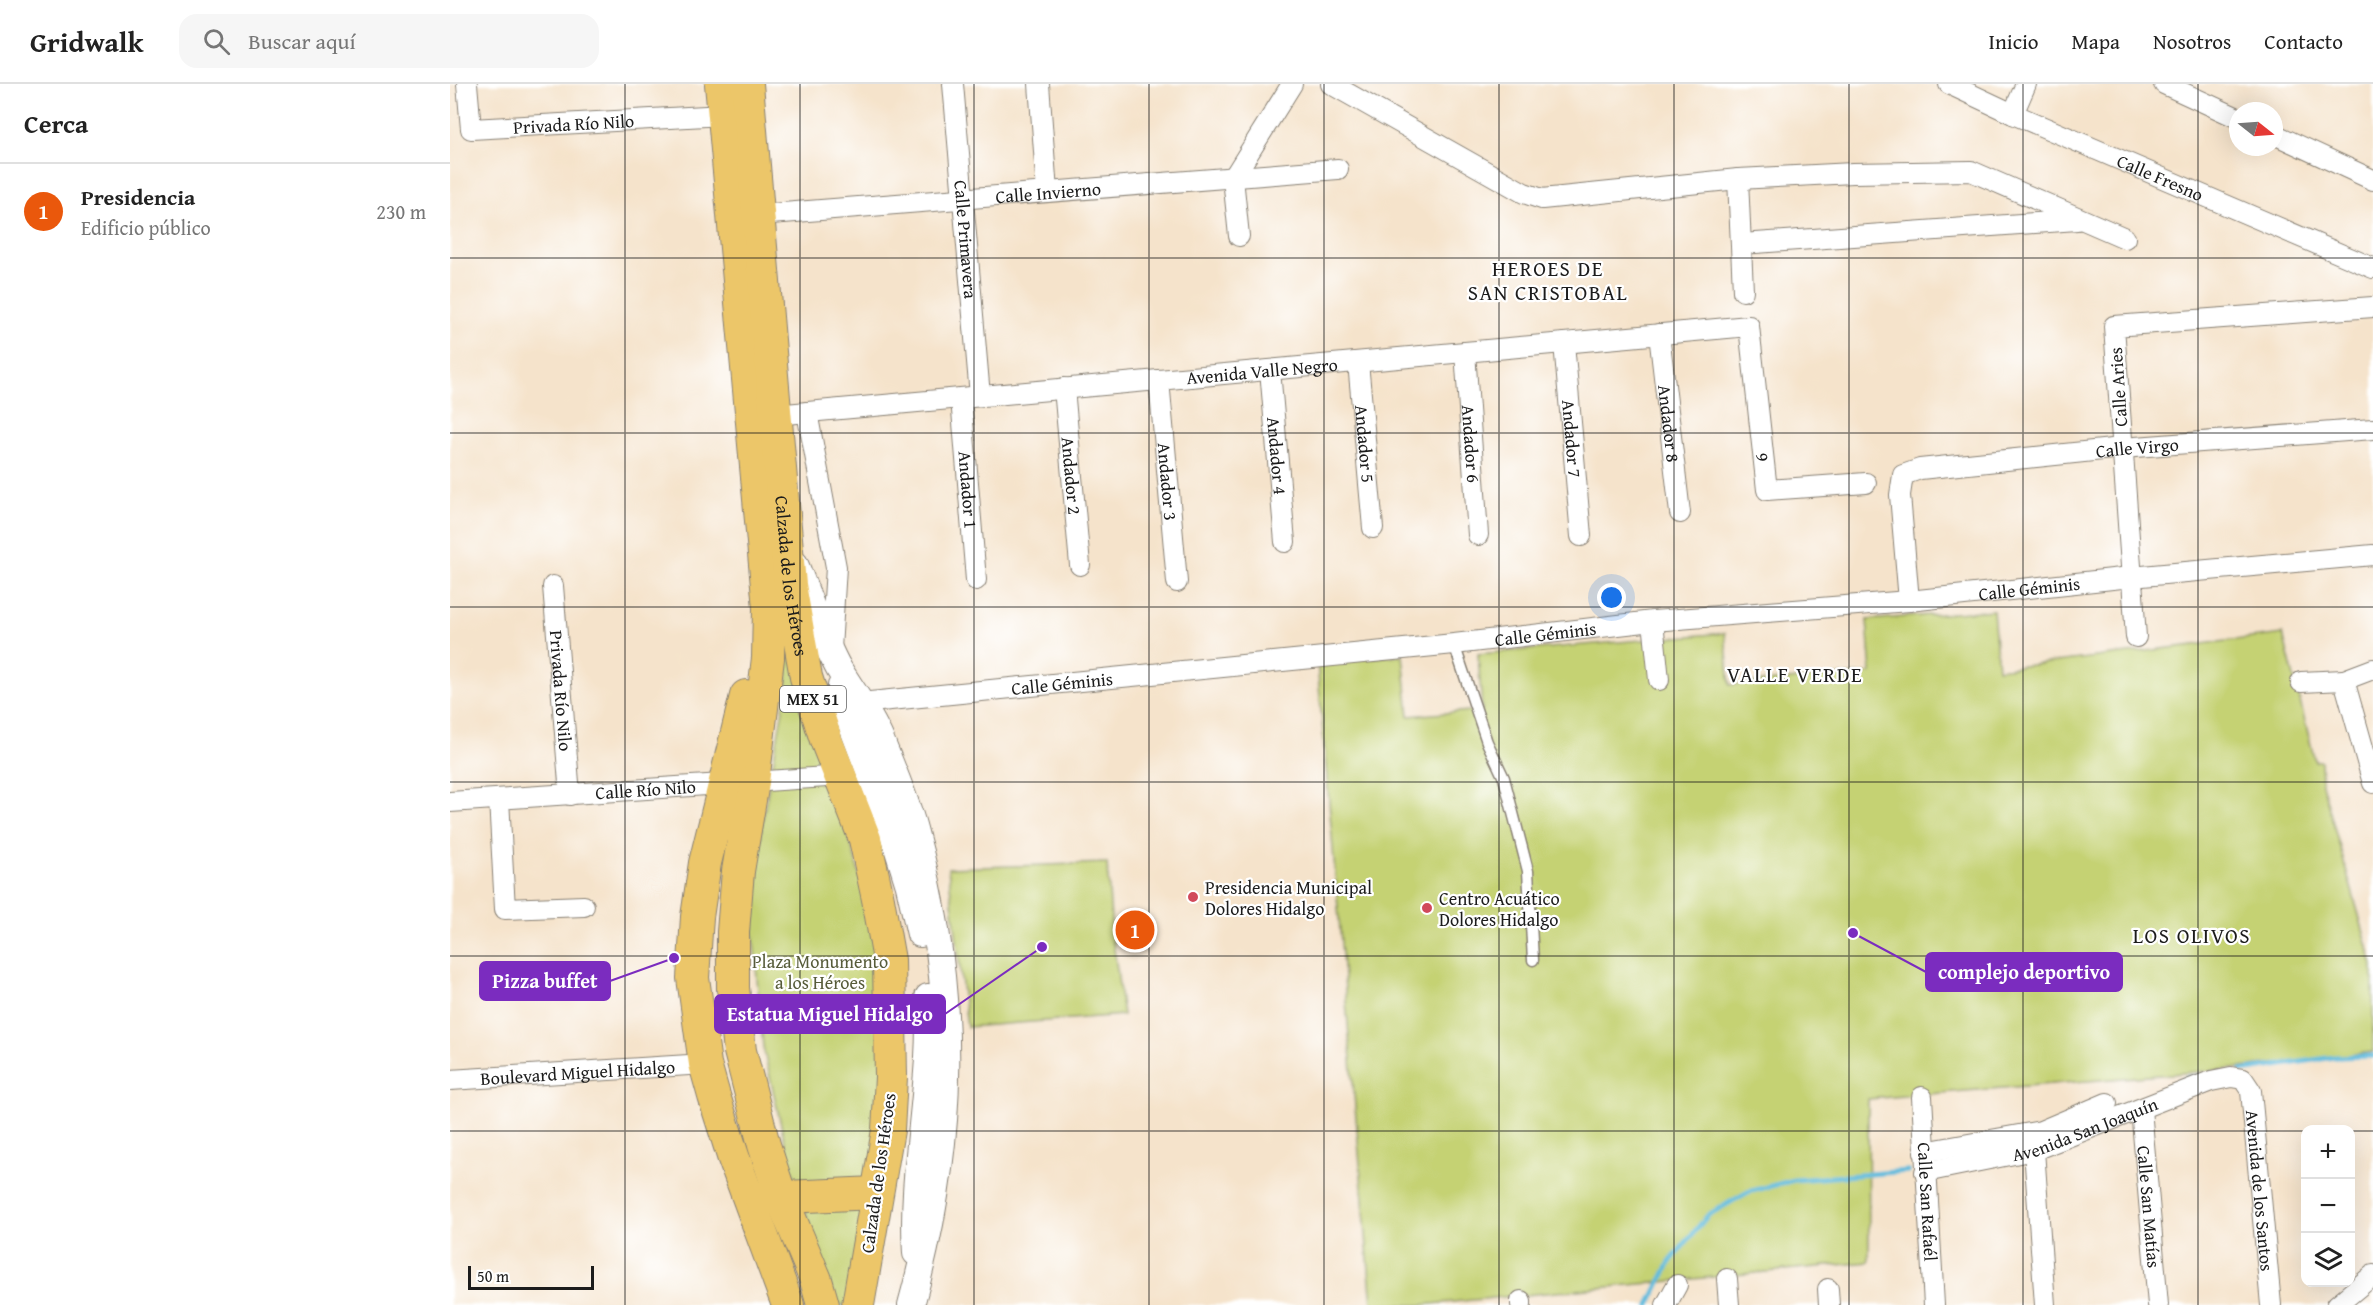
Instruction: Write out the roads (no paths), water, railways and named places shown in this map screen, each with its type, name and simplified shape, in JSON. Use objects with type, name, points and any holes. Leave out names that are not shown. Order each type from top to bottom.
[{"type":"main road","name":"Calzada de los Héroes","points":[[721,84],[769,608],[738,783]]},
{"type":"main road","name":"Calzada de los Héroes","points":[[747,84],[775,415],[797,634],[806,677],[840,704],[826,740],[865,838],[889,960],[891,1077],[888,1130],[858,1305]]},
{"type":"main road","points":[[738,783],[705,863],[697,917],[693,978],[705,1064],[733,1156],[788,1305]]},
{"type":"main road","points":[[738,783],[738,872],[733,932],[734,988],[740,1051],[764,1145],[781,1197],[816,1280],[823,1305]]},
{"type":"main road","points":[[749,1199],[876,1193]]},
{"type":"street","name":"Privada Río Nilo","points":[[467,84],[471,129],[724,115]]},
{"type":"street","name":"Calle Primavera","points":[[953,84],[963,198],[970,397]]},
{"type":"street","points":[[1039,84],[1047,192]]},
{"type":"street","points":[[1239,236],[1233,178],[1292,84]]},
{"type":"street","points":[[1331,84],[1524,193],[1542,199],[1738,179],[1853,173],[1971,171],[2125,238]]},
{"type":"street","name":"Calle Fresno","points":[[1949,84],[2013,114],[2373,268]]},
{"type":"street","points":[[2013,114],[2026,84]]},
{"type":"street","points":[[2164,84],[2229,114]]},
{"type":"street","points":[[2283,138],[2373,180]]},
{"type":"street","name":"Calle Invierno","points":[[758,215],[1338,169]]},
{"type":"street","points":[[1738,179],[1743,291]]},
{"type":"street","points":[[1742,244],[2082,220]]},
{"type":"street","name":"Calle Aries","points":[[2136,637],[2114,326],[2373,307]]},
{"type":"street","name":"Avenida Valle Negro","points":[[775,415],[1749,326]]},
{"type":"street","name":"9","points":[[1749,326],[1767,490],[1866,483]]},
{"type":"street","name":"Andador 8","points":[[1659,334],[1680,513]]},
{"type":"street","name":"Andador 7","points":[[1564,343],[1581,536]]},
{"type":"street","name":"Andador 6","points":[[1465,352],[1478,535]]},
{"type":"street","name":"Andador 5","points":[[1358,362],[1373,528]]},
{"type":"street","name":"Andador 4","points":[[1270,370],[1285,542]]},
{"type":"street","name":"Andador 3","points":[[1159,380],[1177,582]]},
{"type":"street","name":"Andador 2","points":[[1064,388],[1080,565]]},
{"type":"street","name":"Andador 1","points":[[970,397],[976,580]]},
{"type":"street","points":[[807,412],[836,567],[834,658],[840,704],[880,737],[903,830],[928,884],[941,963],[948,1036],[933,1132],[918,1280],[911,1305]]},
{"type":"street","name":"Calle Virgo","points":[[1909,601],[1900,495],[1903,475],[1920,469],[2122,448],[2373,429]]},
{"type":"street","points":[[787,544],[834,658]]},
{"type":"street","name":"Calle Géminis","points":[[840,704],[1454,644],[1653,621],[1909,601],[2131,577],[2373,555]]},
{"type":"street","name":"Privada Río Nilo","points":[[553,586],[570,795]]},
{"type":"street","points":[[1653,621],[1659,680]]},
{"type":"street","points":[[2301,682],[2344,680],[2373,669]]},
{"type":"street","points":[[2344,680],[2373,783]]},
{"type":"street","name":"Calle Río Nilo","points":[[450,802],[842,776]]},
{"type":"street","points":[[499,799],[505,909],[584,906]]},
{"type":"street","name":"Boulevard Miguel Hidalgo","points":[[450,1080],[705,1064]]},
{"type":"street","name":"Avenida San Joaquín","points":[[1925,1172],[2034,1150],[2211,1081],[2231,1077],[2244,1079]]},
{"type":"street","name":"Avenida de los Santos","points":[[2244,1079],[2251,1091],[2271,1305]]},
{"type":"street","name":"Calle San Rafaél","points":[[1922,1097],[1934,1305]]},
{"type":"street","points":[[1924,1152],[2041,1131],[2107,1103]]},
{"type":"street","name":"Calle San Matías","points":[[2141,1109],[2158,1305]]},
{"type":"street","points":[[2034,1150],[2046,1305]]},
{"type":"street","points":[[871,1224],[924,1212]]},
{"type":"street","points":[[2337,1305],[2373,1275]]},
{"type":"street","points":[[1727,1279],[1729,1305]]},
{"type":"street","points":[[1666,1305],[1677,1285]]},
{"type":"lane","points":[[1454,644],[1487,742],[1504,778],[1528,871],[1533,960]]},
{"type":"waterway","points":[[2241,1071],[2334,1057],[2373,1056]]},
{"type":"waterway","points":[[2165,1089],[2187,1078],[2199,1077]]},
{"type":"waterway","points":[[1649,1305],[1670,1262],[1708,1215],[1748,1192],[1794,1180],[1908,1171]]},
{"type":"place","name":"Presidencia Municipal Dolores Hidalgo","points":[[1193,897]]},
{"type":"place","name":"Centro Acuático Dolores Hidalgo","points":[[1427,908]]},
{"type":"place","name":"Presidencia","points":[[1135,930]]},
{"type":"place","name":"complejo deportivo","points":[[1853,933]]},
{"type":"place","name":"Estatua Miguel Hidalgo","points":[[1042,947]]},
{"type":"place","name":"Pizza buffet","points":[[674,958]]},
{"type":"district","name":"HEROES DE SAN CRISTOBAL","points":[[1548,280]]},
{"type":"district","name":"VALLE VERDE","points":[[1795,674]]},
{"type":"district","name":"LOS OLIVOS","points":[[2192,935]]},
{"type":"park label","name":"Plaza Monumento a los Héroes","points":[[820,971]]}]
